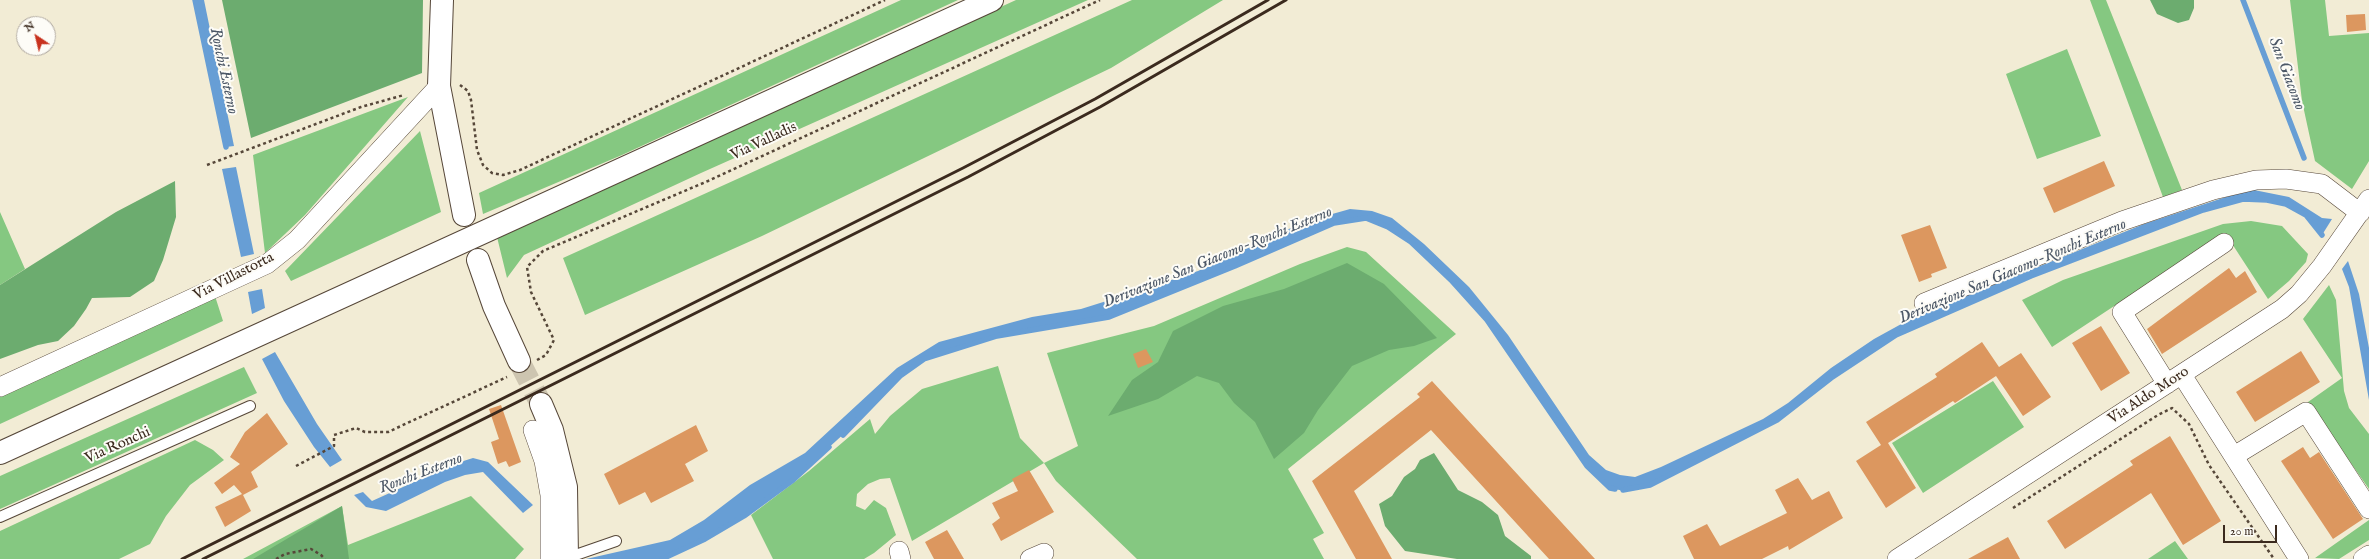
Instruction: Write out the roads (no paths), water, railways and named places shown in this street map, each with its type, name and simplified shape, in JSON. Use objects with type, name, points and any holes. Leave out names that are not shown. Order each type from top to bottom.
[{"type":"main road","points":[[442,0],[439,86],[464,215]]},
{"type":"main road","points":[[0,453],[992,0]]},
{"type":"main road","points":[[478,260],[494,306],[521,366]]},
{"type":"main road","points":[[541,404],[552,430],[566,488],[562,559]]},
{"type":"street","name":"Via Villastorta","points":[[0,387],[267,264],[296,240],[439,86]]},
{"type":"street","points":[[1924,303],[2122,222],[2213,190],[2256,180],[2286,180],[2322,184],[2365,206]]},
{"type":"street","name":"Via Aldo Moro","points":[[1897,559],[2175,380],[2282,309],[2299,294],[2322,266],[2365,206]]},
{"type":"street","points":[[2224,243],[2122,312],[2234,456],[2299,559]]},
{"type":"street","points":[[2234,456],[2306,412],[2369,509]]},
{"type":"street","points":[[534,430],[544,461],[562,559]]},
{"type":"street","points":[[2363,559],[2369,555]]},
{"type":"lane","name":"Via Ronchi","points":[[0,517],[250,406]]},
{"type":"lane","points":[[562,559],[616,540]]},
{"type":"water","points":[[195,0],[204,0],[234,146],[226,147]]},
{"type":"water","points":[[236,167],[254,254],[241,257],[222,169]]},
{"type":"water","points":[[2254,190],[2289,197],[2322,218],[2332,219],[2322,235],[2306,215],[2287,204],[2267,200],[2243,199],[2203,210],[2031,276],[1896,335],[1831,378],[1777,420],[1650,485],[1624,491],[1610,488],[1587,466],[1487,320],[1451,280],[1411,242],[1388,227],[1366,218],[1334,223],[1235,266],[1109,317],[997,336],[924,359],[900,376],[847,431],[793,480],[744,516],[705,539],[662,559],[586,559],[670,540],[704,520],[750,485],[805,453],[897,368],[939,342],[1032,317],[1081,309],[1132,293],[1198,271],[1304,222],[1350,209],[1372,211],[1392,218],[1424,244],[1469,287],[1508,335],[1589,455],[1606,470],[1620,475],[1635,477],[1661,467],[1763,419],[1788,403],[1831,368],[1874,339],[1914,317],[2144,224],[2232,195]]},
{"type":"water","points":[[2348,261],[2359,294],[2369,348],[2369,400],[2349,287],[2342,269]]},
{"type":"water","points":[[262,289],[265,308],[252,314],[248,292]]},
{"type":"water","points":[[275,352],[317,424],[342,460],[330,467],[314,447],[284,401],[262,359]]},
{"type":"water","points":[[473,458],[488,462],[533,505],[523,513],[483,472],[465,475],[445,482],[386,511],[366,507],[354,495],[363,492],[372,501],[454,464]]},
{"type":"waterway","name":"Ronchi Esterno","points":[[195,0],[226,147]]},
{"type":"waterway","name":"San Giacomo","points":[[2243,0],[2304,158]]},
{"type":"waterway","name":"Derivazione San Giacomo-Ronchi Esterno","points":[[1623,490],[1650,485],[1777,420],[1831,378],[1896,335],[2031,276],[2203,210],[2243,199],[2267,200],[2286,204],[2306,215],[2322,235]]},
{"type":"waterway","name":"Derivazione San Giacomo-Ronchi Esterno","points":[[843,435],[900,376],[924,359],[997,336],[1109,317],[1235,266],[1334,223],[1366,218],[1388,227],[1411,242],[1451,280],[1487,320],[1587,466],[1610,488],[1615,489]]},
{"type":"waterway","name":"Derivazione San Giacomo-Ronchi Esterno","points":[[662,559],[705,539],[744,516],[793,480],[829,447]]},
{"type":"tunnel","points":[[519,361],[541,404]]},
{"type":"railway","points":[[182,559],[963,168],[1095,99],[1268,0]]},
{"type":"railway","points":[[203,559],[968,177],[1100,107],[1286,0]]}]
